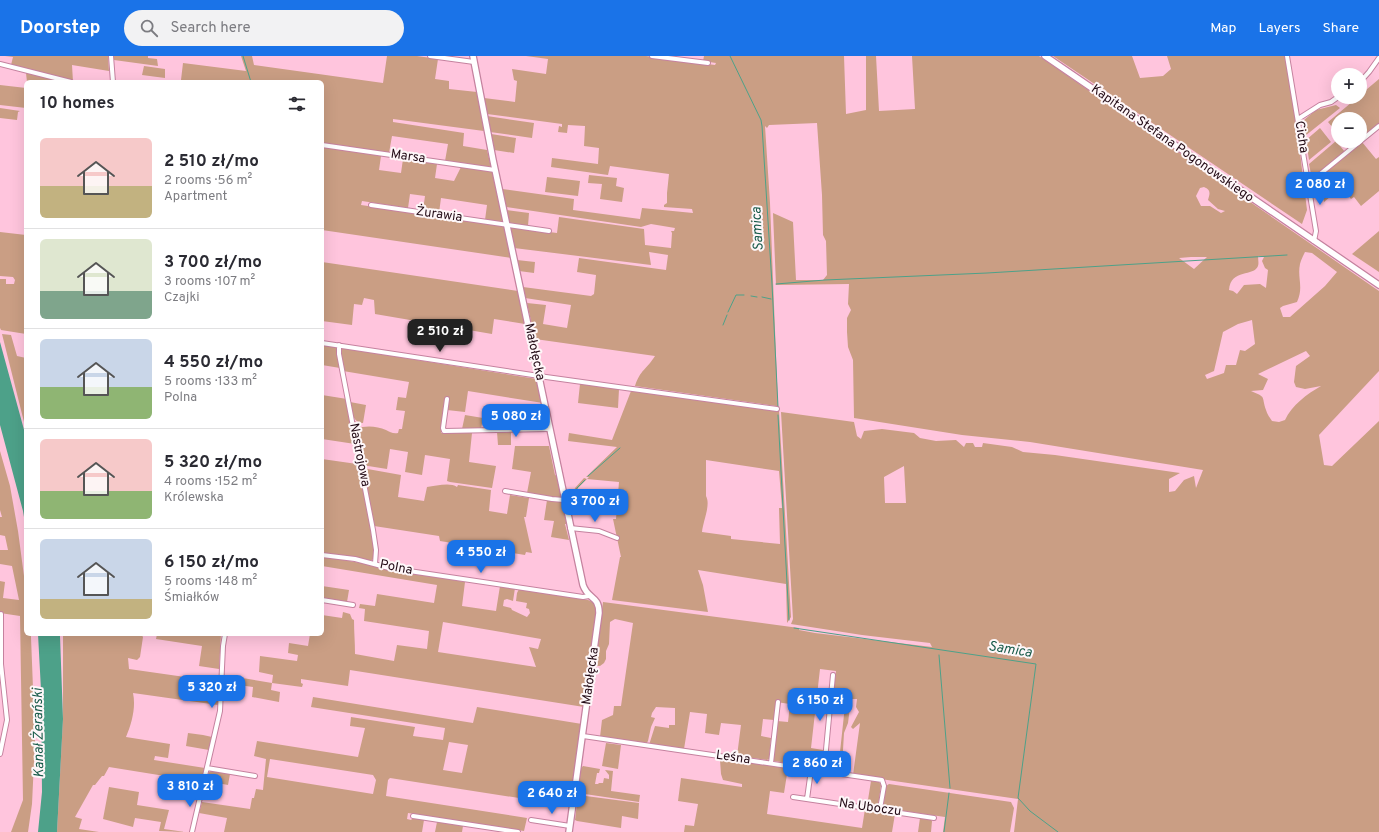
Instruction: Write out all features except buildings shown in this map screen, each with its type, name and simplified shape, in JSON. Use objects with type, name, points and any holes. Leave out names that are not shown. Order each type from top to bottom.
[{"type":"street","points":[[111,56],[113,80]]},
{"type":"street","points":[[430,56],[473,59]]},
{"type":"street","points":[[652,56],[708,63]]},
{"type":"street","name":"Kapitana Stefana Pogonowskiego","points":[[1045,56],[1314,241],[1378,282]]},
{"type":"street","name":"Cicha","points":[[1287,56],[1316,231],[1314,241]]},
{"type":"street","points":[[1367,75],[1379,58]]},
{"type":"street","name":"Małołęcka","points":[[473,59],[506,225],[583,586],[585,592],[598,602],[599,613],[570,829]]},
{"type":"street","points":[[0,64],[63,80]]},
{"type":"street","points":[[1298,119],[1320,105],[1331,102]]},
{"type":"street","points":[[1308,184],[1379,126]]},
{"type":"street","name":"Marsa","points":[[324,145],[495,170]]},
{"type":"street","name":"Żurawia","points":[[371,205],[549,231]]},
{"type":"street","points":[[324,343],[539,376],[778,409]]},
{"type":"street","name":"Nastrojowa","points":[[339,345],[338,354],[373,527],[376,550],[375,564]]},
{"type":"street","points":[[447,399],[444,430],[549,430]]},
{"type":"street","points":[[505,491],[564,500]]},
{"type":"street","points":[[570,528],[599,532],[617,538]]},
{"type":"street","name":"Polna","points":[[324,555],[355,560],[389,568],[583,598],[589,596]]},
{"type":"street","points":[[324,600],[353,605]]},
{"type":"street","points":[[0,753],[7,720],[1,664],[1,614]]},
{"type":"street","points":[[192,832],[220,711],[225,636]]},
{"type":"street","points":[[824,771],[834,675]]},
{"type":"street","points":[[771,763],[778,702]]},
{"type":"street","name":"Leśna","points":[[583,736],[882,780],[884,786],[880,809]]},
{"type":"street","points":[[207,768],[255,776]]},
{"type":"street","points":[[806,799],[811,770]]},
{"type":"street","name":"Na Uboczu","points":[[793,797],[934,818]]},
{"type":"street","points":[[413,816],[518,832]]},
{"type":"street","points":[[531,820],[570,829]]},
{"type":"shaded area","points":[[5,56],[108,56],[109,71],[72,65],[73,80],[66,80],[11,65],[13,57]]},
{"type":"shaded area","points":[[113,56],[148,56],[148,58],[157,59],[158,66],[114,60]]},
{"type":"shaded area","points":[[241,56],[252,56],[254,65],[383,83],[387,56],[417,56],[438,59],[435,79],[449,81],[449,89],[477,92],[484,131],[393,119],[393,122],[464,133],[463,146],[487,150],[491,167],[445,161],[448,144],[392,136],[389,153],[324,143],[324,80],[181,80],[183,63],[246,71]]},
{"type":"shaded area","points":[[526,56],[646,56],[715,65],[716,63],[703,61],[704,56],[844,56],[846,114],[866,110],[866,56],[876,56],[879,111],[915,109],[912,56],[1039,56],[1379,291],[1379,371],[1319,435],[1324,465],[1332,466],[1379,421],[1379,832],[1014,832],[1018,799],[853,775],[860,723],[853,729],[851,727],[859,712],[856,707],[857,699],[851,699],[848,723],[844,733],[844,761],[840,771],[838,771],[846,696],[833,694],[836,671],[820,669],[811,748],[823,750],[821,768],[773,760],[777,721],[788,722],[790,704],[776,702],[774,720],[763,719],[761,736],[771,738],[769,759],[767,760],[737,756],[741,725],[721,723],[719,735],[705,733],[707,714],[690,712],[684,749],[649,745],[655,726],[669,728],[669,725],[675,725],[675,708],[656,707],[652,713],[651,717],[655,718],[646,744],[600,737],[602,720],[613,715],[614,706],[621,706],[633,623],[615,619],[610,622],[609,644],[606,651],[606,659],[600,666],[595,666],[603,602],[799,628],[799,630],[815,633],[932,647],[930,643],[862,635],[791,624],[793,619],[781,412],[854,422],[857,436],[861,439],[864,431],[882,429],[914,433],[920,438],[936,441],[956,440],[964,447],[966,443],[973,443],[975,447],[982,447],[983,443],[1012,447],[1023,452],[1055,455],[1180,473],[1169,479],[1169,492],[1175,491],[1184,480],[1194,476],[1196,488],[1203,470],[1030,442],[962,435],[854,418],[853,360],[848,347],[847,332],[847,318],[851,310],[848,304],[849,284],[776,285],[773,213],[793,222],[796,280],[823,280],[827,275],[826,241],[823,235],[817,123],[769,125],[767,128],[765,126],[770,203],[778,407],[776,408],[776,406],[635,386],[641,373],[655,356],[535,339],[527,303],[546,305],[543,324],[567,328],[571,305],[525,298],[523,287],[591,296],[594,294],[596,275],[577,272],[579,258],[666,270],[668,255],[649,252],[651,265],[514,248],[510,227],[557,233],[559,217],[644,229],[645,245],[671,248],[671,231],[674,231],[675,228],[651,224],[641,227],[506,207],[502,189],[574,199],[573,210],[640,219],[642,208],[693,213],[692,209],[664,207],[667,203],[669,174],[610,166],[608,175],[551,167],[552,158],[598,164],[599,148],[584,146],[585,126],[568,125],[567,133],[558,132],[559,126],[562,127],[562,124],[487,114],[484,98],[515,102],[517,81],[514,80],[512,69],[546,74],[548,59]],"holes":[[[1204,187],[1208,189],[1208,200],[1218,209],[1225,211],[1221,213],[1210,206],[1201,206],[1196,196],[1200,188]],[[1305,252],[1312,253],[1337,272],[1325,286],[1290,317],[1283,317],[1280,308],[1297,302],[1299,297],[1300,262]],[[1258,256],[1264,257],[1262,261],[1265,268],[1268,270],[1266,288],[1260,284],[1244,285],[1237,294],[1229,290],[1234,279],[1256,269],[1258,265]],[[1207,257],[1194,269],[1179,258]],[[1252,320],[1255,344],[1245,351],[1240,350],[1236,365],[1226,365],[1224,373],[1207,379],[1205,375],[1214,371],[1223,332],[1238,324]],[[1306,351],[1310,356],[1296,366],[1294,382],[1296,387],[1305,389],[1321,386],[1300,400],[1285,420],[1279,422],[1272,421],[1266,411],[1263,398],[1251,391],[1263,390],[1268,379],[1258,374]],[[904,466],[906,503],[885,503],[884,477]]]},
{"type":"shaded area","points":[[1053,56],[1132,56],[1140,78],[1163,76],[1171,69],[1167,56],[1286,56],[1295,112],[1307,210],[1302,224]]},
{"type":"shaded area","points":[[144,66],[165,69],[165,78],[142,75]]},
{"type":"shaded area","points":[[26,73],[54,80],[27,80]]},
{"type":"shaded area","points":[[1379,79],[1379,125],[1367,135],[1367,112],[1340,112],[1350,104],[1367,104],[1367,89]]},
{"type":"shaded area","points":[[0,85],[24,88],[24,108],[0,105]]},
{"type":"shaded area","points":[[1336,105],[1340,108],[1335,112],[1331,112],[1331,115],[1305,136],[1303,122],[1316,110]]},
{"type":"shaded area","points":[[0,108],[20,111],[18,112],[17,120],[0,118]]},
{"type":"shaded area","points":[[487,116],[534,123],[532,138],[490,132]]},
{"type":"shaded area","points":[[1320,128],[1331,142],[1309,160],[1306,140]]},
{"type":"shaded area","points":[[491,134],[516,138],[514,153],[494,150]]},
{"type":"shaded area","points":[[1331,145],[1331,148],[1342,148],[1345,152],[1312,179],[1309,164]]},
{"type":"shaded area","points":[[324,147],[381,156],[379,170],[401,173],[403,159],[437,164],[435,178],[454,181],[461,167],[493,172],[503,220],[500,222],[485,220],[487,205],[441,198],[439,213],[423,210],[425,196],[410,194],[408,208],[362,201],[361,205],[504,226],[512,258],[324,230]]},
{"type":"shaded area","points":[[1355,148],[1367,148],[1376,159],[1379,157],[1379,191],[1361,206],[1354,197],[1351,199],[1342,187],[1324,202],[1321,186],[1314,187],[1312,183]]},
{"type":"shaded area","points":[[589,175],[617,178],[616,186],[624,188],[622,202],[600,199],[602,184],[588,183]]},
{"type":"shaded area","points":[[547,177],[580,181],[578,196],[545,192]]},
{"type":"shaded area","points":[[507,210],[529,213],[528,226],[509,224]]},
{"type":"shaded area","points":[[1379,231],[1379,272],[1352,254]]},
{"type":"shaded area","points":[[0,232],[24,235],[24,334],[1,330],[0,328],[0,279],[6,279],[6,284],[14,284],[15,280],[13,277],[0,276]]},
{"type":"shaded area","points":[[517,260],[535,262],[534,273],[519,271]]},
{"type":"shaded area","points":[[324,262],[518,291],[525,324],[494,319],[492,334],[375,314],[374,300],[364,298],[362,305],[354,304],[352,325],[324,321]]},
{"type":"shaded area","points":[[2,334],[11,335],[17,356],[24,358],[24,422]]},
{"type":"shaded area","points":[[0,342],[24,430],[24,517],[23,511],[0,425]]},
{"type":"shaded area","points":[[324,345],[336,347],[340,368],[324,365]]},
{"type":"shaded area","points":[[342,348],[537,379],[543,403],[468,391],[465,412],[447,410],[449,398],[446,398],[441,433],[472,433],[469,462],[496,466],[492,488],[447,481],[450,459],[425,455],[422,475],[405,472],[408,452],[390,449],[387,469],[362,465],[353,420],[361,425],[356,429],[363,427],[375,427],[393,433],[398,433],[399,429],[402,429],[405,411],[396,410],[398,397],[406,398],[409,382],[343,371],[340,353]]},
{"type":"shaded area","points":[[580,384],[619,389],[618,408],[578,403]]},
{"type":"shaded area","points":[[631,391],[779,411],[791,617],[787,623],[786,584],[698,570],[703,585],[708,612],[612,600],[621,557],[613,519],[616,519],[619,482],[587,479],[589,477],[586,477],[617,447],[568,441],[569,433],[612,440]],"holes":[[[706,460],[779,471],[782,508],[779,508],[780,544],[731,539],[731,536],[702,532],[708,504],[706,496]]]},
{"type":"shaded area","points":[[324,395],[347,399],[355,444],[324,439]]},
{"type":"shaded area","points":[[350,402],[366,405],[363,423],[355,419]]},
{"type":"shaded area","points":[[465,415],[483,418],[481,429],[462,429]]},
{"type":"shaded area","points":[[497,432],[511,432],[511,445],[498,445]]},
{"type":"shaded area","points":[[515,446],[549,446],[555,475],[557,476],[562,495],[559,498],[527,493],[531,472],[512,469]]},
{"type":"shaded area","points":[[0,451],[10,486],[24,576],[24,636],[31,636],[35,740],[32,804],[28,832],[11,832],[23,800],[20,616],[0,613],[0,581],[5,582],[3,598],[19,600],[12,566],[0,564],[0,550],[8,550],[5,536],[0,535],[0,517],[2,517],[0,510]]},
{"type":"shaded area","points":[[324,459],[357,464],[371,522],[375,558],[370,561],[324,553]]},
{"type":"shaded area","points":[[362,468],[401,475],[398,497],[424,501],[427,487],[443,485],[457,487],[458,485],[491,490],[489,511],[507,514],[510,495],[529,498],[526,517],[524,517],[532,553],[526,552],[525,555],[440,541],[439,536],[374,526]]},
{"type":"shaded area","points":[[584,478],[587,479],[577,489],[572,513],[569,513],[575,488]]},
{"type":"shaded area","points":[[547,500],[561,502],[564,504],[568,524],[565,524],[569,540],[551,537],[554,521],[544,520]]},
{"type":"shaded area","points":[[324,556],[465,582],[462,606],[496,611],[500,586],[515,588],[513,601],[507,599],[504,600],[503,606],[511,608],[512,610],[527,617],[530,613],[529,609],[526,608],[527,603],[516,601],[519,589],[588,600],[595,603],[598,610],[584,707],[350,670],[348,686],[301,679],[301,683],[303,684],[302,687],[272,683],[273,675],[259,672],[260,656],[297,661],[298,655],[288,653],[289,643],[308,646],[310,636],[324,636],[324,615],[342,618],[343,612],[350,614],[354,620],[355,654],[394,661],[397,645],[427,649],[429,631],[364,621],[365,609],[359,608],[360,604],[375,606],[377,594],[434,603],[437,585],[324,566]],"holes":[[[443,622],[541,639],[538,649],[529,647],[536,667],[438,652]]]},
{"type":"shaded area","points":[[324,586],[349,590],[347,602],[324,598]]},
{"type":"shaded area","points":[[38,636],[60,636],[63,719],[57,832],[38,832],[42,792],[41,690]]},
{"type":"shaded area","points":[[63,636],[142,636],[140,657],[137,660],[128,658],[129,669],[220,682],[218,705],[133,693],[133,715],[126,737],[170,744],[168,758],[155,756],[154,760],[205,768],[202,782],[109,767],[104,776],[102,776],[95,785],[93,785],[75,817],[82,819],[79,829],[99,832],[57,832],[63,719]]},
{"type":"shaded area","points":[[157,636],[221,636],[219,669],[199,666],[202,646],[156,639]]},
{"type":"shaded area","points":[[225,675],[272,683],[271,690],[280,692],[279,702],[252,697],[253,687],[224,683]]},
{"type":"shaded area","points":[[313,697],[473,723],[477,707],[582,724],[570,806],[390,778],[388,780],[386,796],[527,818],[524,831],[408,813],[407,819],[411,820],[413,818],[424,820],[422,832],[224,832],[227,818],[199,813],[202,802],[250,809],[252,798],[254,798],[256,789],[263,790],[266,759],[254,756],[257,741],[358,757],[365,728],[350,726],[351,717],[415,727],[413,736],[443,740],[445,728],[311,707]],"holes":[[[449,742],[468,745],[462,773],[443,770]],[[270,759],[373,775],[376,780],[373,794],[267,777]]]},
{"type":"shaded area","points":[[188,733],[212,737],[209,750],[186,746]]},
{"type":"shaded area","points":[[606,743],[621,745],[618,769],[602,766]]},
{"type":"shaded area","points":[[722,758],[788,768],[784,793],[770,791],[767,814],[862,828],[865,809],[895,814],[892,832],[684,832],[685,825],[694,826],[698,804],[678,801],[681,778],[742,787],[742,784],[723,780],[720,760]]},
{"type":"shaded area","points":[[583,766],[600,769],[599,773],[597,773],[595,784],[603,783],[604,778],[609,779],[609,775],[605,770],[613,771],[611,791],[640,795],[639,802],[578,793],[581,768]]},
{"type":"shaded area","points":[[209,772],[230,774],[228,785],[207,781]]},
{"type":"shaded area","points":[[871,781],[879,782],[881,785],[878,807],[867,806]]},
{"type":"shaded area","points":[[889,784],[1011,802],[1014,808],[1010,832],[943,832],[945,817],[883,808],[886,786]]},
{"type":"shaded area","points":[[109,787],[139,792],[137,805],[169,810],[164,829],[185,832],[159,831],[161,822],[135,818],[133,827],[103,819]]},
{"type":"shaded area","points":[[578,795],[639,803],[638,819],[622,816],[621,828],[577,821],[575,820]]},
{"type":"shaded area","points":[[920,818],[930,819],[932,821],[931,832],[918,832]]},
{"type":"shaded area","points":[[437,822],[463,826],[462,832],[435,832]]},
{"type":"waterway","points":[[243,56],[250,80]]},
{"type":"waterway","name":"Samica","points":[[730,56],[761,120],[762,126],[778,407]]},
{"type":"waterway","points":[[776,284],[825,280],[987,273],[1287,255]]},
{"type":"waterway","points":[[728,312],[736,295],[744,295]]},
{"type":"waterway","points":[[751,296],[757,297]]},
{"type":"waterway","points":[[762,297],[771,299]]},
{"type":"waterway","points":[[723,325],[727,315]]},
{"type":"waterway","name":"Samica","points":[[778,415],[789,620]]},
{"type":"waterway","points":[[588,476],[620,448]]},
{"type":"waterway","points":[[571,512],[577,488],[585,480]]},
{"type":"waterway","name":"Samica","points":[[794,628],[1036,664],[1018,798],[1030,811],[1058,832]]},
{"type":"waterway","points":[[939,655],[950,788]]},
{"type":"waterway","points":[[944,832],[949,793]]},
{"type":"water label","name":"Kanał Żerański","points":[[39,733]]}]
